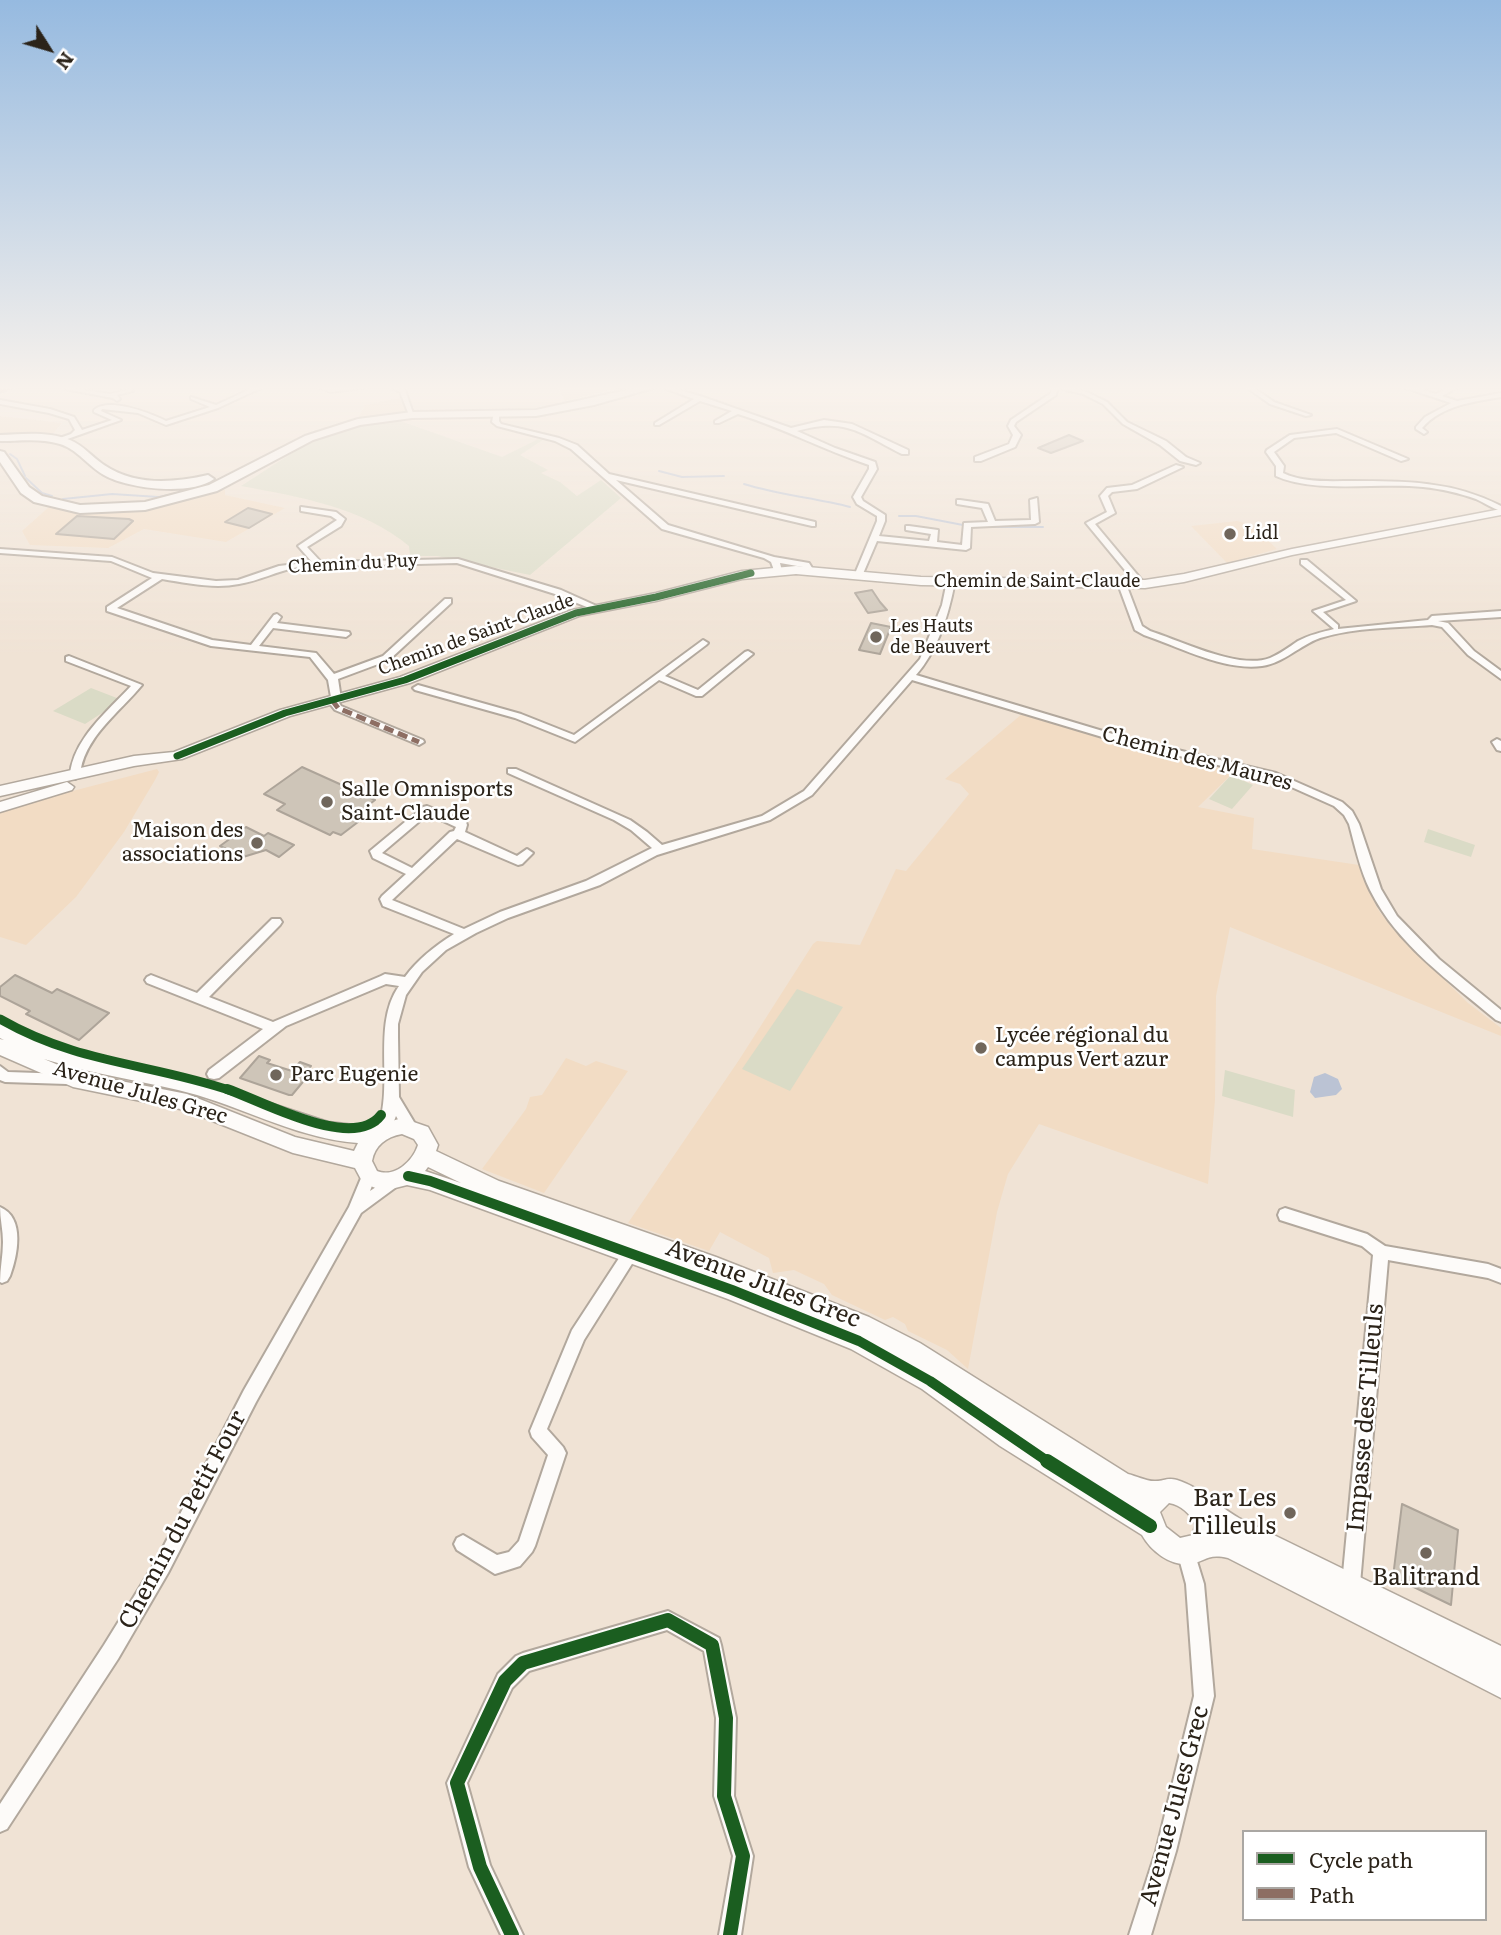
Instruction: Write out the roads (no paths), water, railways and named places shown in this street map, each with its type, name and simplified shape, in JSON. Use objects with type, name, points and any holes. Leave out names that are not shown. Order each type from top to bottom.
[{"type":"main road","points":[[17,477],[25,490],[38,499],[80,509],[128,508],[162,503],[213,488],[234,477]]},
{"type":"main road","points":[[116,477],[180,484],[215,477]]},
{"type":"street","points":[[609,477],[665,527],[776,565]]},
{"type":"street","points":[[616,477],[812,524]]},
{"type":"street","points":[[858,576],[881,515],[860,502],[857,496],[868,477]]},
{"type":"street","points":[[1140,584],[1090,523],[1111,513],[1104,496],[1110,490],[1134,487],[1156,477]]},
{"type":"street","points":[[1286,477],[1302,481],[1454,488],[1482,497],[1501,510]]},
{"type":"street","points":[[966,559],[967,525],[1035,522],[1034,500]]},
{"type":"street","points":[[960,502],[981,504],[993,525]]},
{"type":"street","points":[[304,509],[333,514],[341,519],[338,524],[302,545],[318,565]]},
{"type":"street","name":"Chemin de Saint-Claude","points":[[0,807],[166,760],[285,713],[405,680],[588,606],[656,597],[776,565],[900,580],[1140,584],[1184,578],[1292,552],[1501,510]]},
{"type":"street","points":[[909,528],[935,532],[932,544]]},
{"type":"street","points":[[873,538],[966,548]]},
{"type":"street","name":"Chemin du Puy","points":[[0,551],[112,559],[159,577],[224,584],[279,568],[458,561],[588,606]]},
{"type":"street","points":[[1304,562],[1352,601],[1317,611],[1335,627]]},
{"type":"street","points":[[159,577],[110,609],[211,643],[313,655],[332,678],[352,695]]},
{"type":"street","points":[[411,1128],[393,1099],[390,1073],[392,1023],[396,1001],[406,982],[428,960],[465,934],[508,912],[553,899],[699,841],[766,818],[808,793],[924,660],[946,605],[951,581]]},
{"type":"street","points":[[1122,584],[1138,628],[1212,654],[1247,663],[1274,659],[1306,641],[1339,631],[1433,622],[1434,618],[1444,622],[1471,653],[1501,676]]},
{"type":"street","points":[[332,678],[386,659],[448,601]]},
{"type":"street","points":[[1444,622],[1501,614]]},
{"type":"street","points":[[253,648],[275,621],[346,634]]},
{"type":"street","points":[[418,688],[518,716],[575,739],[703,643]]},
{"type":"street","points":[[659,677],[699,694],[748,654]]},
{"type":"street","points":[[69,659],[137,685],[81,751],[73,768],[75,776]]},
{"type":"street","name":"Chemin des Maures","points":[[911,677],[1123,740],[1272,775],[1338,804],[1348,813],[1354,824],[1375,889],[1393,919],[1435,962],[1501,1017]]},
{"type":"street","points":[[332,678],[334,699],[338,708],[419,742]]},
{"type":"street","name":"Chemin de Saint-Claude","points":[[0,791],[134,761],[166,760]]},
{"type":"street","points":[[512,771],[588,806],[620,817],[660,850]]},
{"type":"street","points":[[414,873],[377,855],[376,851],[427,809],[462,825],[458,835]]},
{"type":"street","points":[[465,934],[387,903],[386,900],[454,835],[519,861],[527,853]]},
{"type":"street","points":[[590,884],[620,867],[660,850],[699,841]]},
{"type":"street","points":[[200,998],[275,922]]},
{"type":"street","points":[[214,1074],[273,1027],[385,979],[406,982]]},
{"type":"street","points":[[151,980],[273,1027]]},
{"type":"street","name":"Avenue Jules Grec","points":[[0,1029],[29,1045],[78,1064],[200,1088],[309,1128],[351,1136],[379,1133]]},
{"type":"street","name":"Avenue Jules Grec","points":[[0,1046],[19,1057],[73,1079],[187,1102],[293,1145],[365,1168]]},
{"type":"street","points":[[2,1077],[73,1079]]},
{"type":"street","points":[[379,1133],[402,1126],[424,1136],[426,1155],[416,1170],[401,1178],[376,1179],[365,1168],[367,1144],[379,1133],[393,1099]]},
{"type":"street","name":"Avenue Jules Grec","points":[[426,1155],[493,1188],[716,1267],[861,1325],[921,1357],[1122,1485],[1156,1494]]},
{"type":"street","name":"Chemin du Petit Four","points":[[0,1822],[111,1652],[162,1567],[268,1363],[355,1210],[365,1168]]},
{"type":"street","name":"Avenue Jules Grec","points":[[401,1178],[430,1181],[624,1262],[781,1308],[878,1351],[930,1381],[1057,1469],[1150,1526]]},
{"type":"street","name":"Chemin du Petit Four","points":[[355,1210],[401,1178]]},
{"type":"street","points":[[0,1214],[10,1227],[11,1243],[2,1276]]},
{"type":"street","points":[[1285,1215],[1367,1241],[1381,1252],[1488,1271],[1501,1276]]},
{"type":"street","name":"Impasse des Tilleuls","points":[[1351,1584],[1381,1252]]},
{"type":"street","points":[[463,1544],[495,1565],[514,1560],[526,1546],[557,1452],[538,1431],[578,1335],[624,1262]]},
{"type":"street","points":[[1501,1660],[1351,1584],[1230,1527],[1203,1511],[1186,1494],[1165,1490],[1156,1494],[1150,1503],[1150,1526],[1165,1545],[1194,1547],[1217,1543],[1231,1546],[1501,1684]]},
{"type":"street","points":[[1194,1547],[1206,1534],[1207,1523],[1203,1511]]},
{"type":"street","name":"Avenue Jules Grec","points":[[1140,1935],[1166,1851],[1204,1696],[1194,1547]]},
{"type":"street","points":[[512,1935],[480,1867],[457,1783],[505,1681],[523,1663],[668,1620],[712,1645],[726,1718],[724,1796],[743,1856],[730,1935]]},
{"type":"water","points":[[1325,1073],[1338,1079],[1342,1089],[1336,1095],[1315,1098],[1310,1092],[1314,1077]]},
{"type":"waterway","points":[[26,478],[42,493],[52,496]]},
{"type":"waterway","points":[[744,484],[850,507]]},
{"type":"waterway","points":[[63,499],[112,494],[159,497],[182,492]]},
{"type":"waterway","points":[[899,516],[916,516],[963,525]]},
{"type":"waterway","points":[[970,527],[1043,527]]},
{"type":"place","name":"Lidl","points":[[1230,534]]},
{"type":"place","name":"Les Hauts de Beauvert","points":[[876,637]]},
{"type":"place","name":"Salle Omnisports Saint-Claude","points":[[327,802]]},
{"type":"place","name":"Maison des associations","points":[[257,843]]},
{"type":"place","name":"Lycée régional du campus Vert azur","points":[[981,1048]]},
{"type":"place","name":"Parc Eugenie","points":[[276,1075]]},
{"type":"place","name":"Bar Les Tilleuls","points":[[1290,1513]]},
{"type":"place","name":"Balitrand","points":[[1426,1553]]}]
